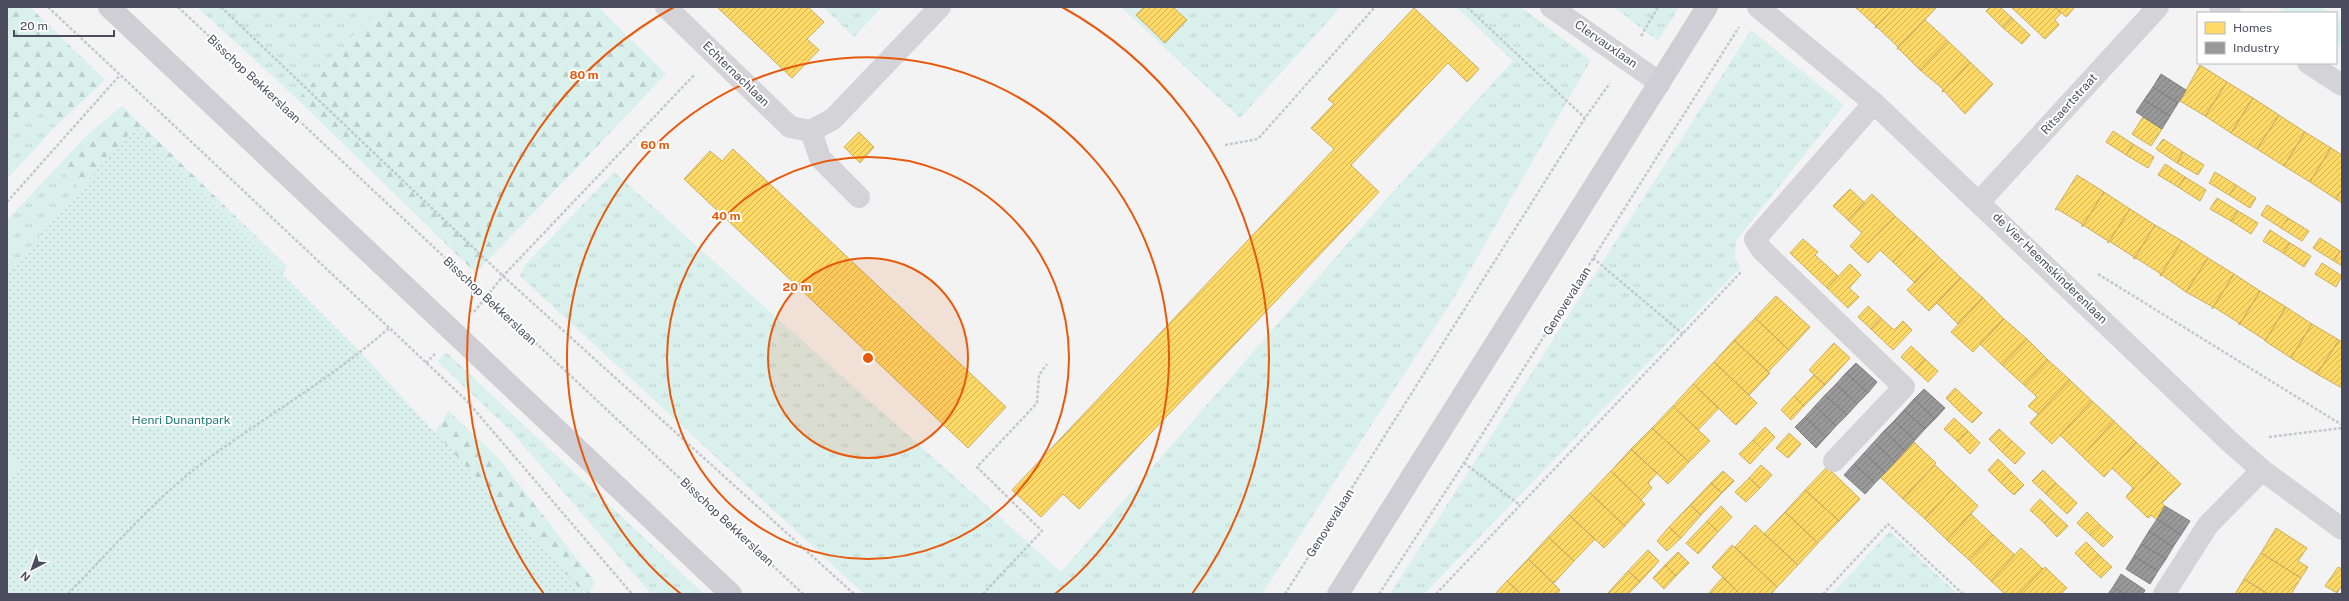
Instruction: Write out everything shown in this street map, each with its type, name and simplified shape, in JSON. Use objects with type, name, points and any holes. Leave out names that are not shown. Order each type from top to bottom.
[{"type":"main road","points":[[109,7],[731,594]]},
{"type":"main road","points":[[1338,594],[1707,7]]},
{"type":"street","name":"Echternachlaan","points":[[666,7],[790,127],[811,131]]},
{"type":"street","points":[[859,197],[820,158],[811,131],[833,119],[940,7]]},
{"type":"street","name":"Clervauxlaan","points":[[1552,7],[1660,82]]},
{"type":"street","name":"de Vier Heemskinderenlaan","points":[[1758,7],[1874,102],[1980,201],[2230,442],[2262,470],[2342,529]]},
{"type":"street","name":"Ritsaertstraat","points":[[1980,201],[2158,7]]},
{"type":"street","points":[[2310,64],[2342,85]]},
{"type":"street","points":[[1834,461],[1904,387],[1762,250],[1755,239],[1874,102]]},
{"type":"street","points":[[2164,594],[2208,526],[2262,470]]},
{"type":"path","points":[[48,7],[467,402],[632,594]]},
{"type":"path","name":"Bisschop Bekkerslaan","points":[[178,7],[486,298],[804,594]]},
{"type":"path","points":[[220,7],[503,276],[854,594]]},
{"type":"path","points":[[1224,145],[1258,140],[1375,7]]},
{"type":"path","points":[[1467,7],[1585,118]]},
{"type":"path","name":"Genovevalaan","points":[[1285,594],[1585,118],[1627,58],[1658,7]]},
{"type":"path","name":"Genovevalaan","points":[[1379,594],[1464,463],[1740,26]]},
{"type":"path","points":[[454,334],[486,298],[503,276],[680,91],[714,52]]},
{"type":"path","points":[[7,202],[120,75]]},
{"type":"path","points":[[1436,594],[1762,250]]},
{"type":"path","points":[[1593,258],[1683,334]]},
{"type":"path","points":[[2094,272],[2342,427]]},
{"type":"path","points":[[68,594],[166,493],[204,461],[361,353],[390,328]]},
{"type":"path","points":[[983,594],[1042,532],[976,467],[1037,403],[1039,375],[1047,364]]},
{"type":"path","points":[[2230,442],[2342,427]]},
{"type":"path","points":[[1464,463],[1520,506]]},
{"type":"path","points":[[1823,594],[1888,524],[1963,594]]},
{"type":"green space","points":[[7,7],[30,7],[105,80],[56,126],[33,106],[7,135]]},
{"type":"green space","points":[[197,7],[378,7],[298,100]]},
{"type":"green space","points":[[378,7],[598,7],[666,74],[476,273],[298,100]]},
{"type":"green space","points":[[823,7],[882,7],[854,37]]},
{"type":"green space","points":[[1121,7],[1341,7],[1240,118]]},
{"type":"green space","points":[[1456,7],[1521,7],[1591,60],[1455,296],[1262,594],[864,594],[520,276],[525,265],[614,172],[1061,572],[1390,195],[1513,61]]},
{"type":"green space","points":[[1614,7],[1679,7],[1658,41]]},
{"type":"green space","points":[[2278,7],[2321,7],[2329,12],[2286,12]]},
{"type":"green space","points":[[2337,17],[2342,20],[2342,48],[2337,45]]},
{"type":"green space","points":[[1751,30],[1844,105],[1736,241],[1735,257],[1740,268],[1424,594],[1390,594]]},
{"type":"green space","points":[[33,106],[56,126],[7,179],[7,135]]},
{"type":"green space","points":[[122,106],[287,266],[271,298],[90,198],[57,167],[85,137]]},
{"type":"green space","name":"Henri Dunantpark","points":[[135,127],[361,353],[585,594],[7,594],[7,274]]},
{"type":"green space","points":[[57,167],[90,197],[7,288],[7,220]]},
{"type":"green space","points":[[446,352],[704,594],[651,594],[510,430],[437,361]]},
{"type":"green space","points":[[449,411],[500,460],[595,582],[589,594],[545,594],[431,438]]},
{"type":"green space","points":[[7,450],[23,464],[7,482]]},
{"type":"green space","points":[[1890,531],[1958,594],[1832,594]]},
{"type":"building: Homes","points":[[717,7],[808,7],[824,22],[807,39],[819,50],[792,78]]},
{"type":"building: Homes","points":[[1144,7],[1173,7],[1187,20],[1165,43],[1136,15]]},
{"type":"building: Homes","points":[[1855,7],[1895,7],[1875,28],[1876,26]]},
{"type":"building: Homes","points":[[1895,7],[1936,8],[1897,49],[1898,47],[1877,27],[1875,28]]},
{"type":"building: Homes","points":[[1990,7],[2000,7],[2012,18],[2003,28],[1986,11]]},
{"type":"building: Homes","points":[[2011,7],[2055,7],[2061,13],[2055,20],[2059,25],[2045,39]]},
{"type":"building: Homes","points":[[2055,7],[2075,7],[2066,17]]},
{"type":"building: Homes","points":[[1414,8],[1479,69],[1467,82],[1448,63],[1351,165],[1379,192],[1079,509],[1063,494],[1041,517],[1012,490],[1334,149],[1311,128],[1334,104],[1328,99]]},
{"type":"building: Homes","points":[[2012,18],[2030,35],[2022,44],[2003,28]]},
{"type":"building: Homes","points":[[1925,20],[1948,41],[1920,70],[1899,49],[1897,49]]},
{"type":"building: Homes","points":[[1948,41],[1970,62],[1942,92],[1943,89],[1920,70]]},
{"type":"building: Homes","points":[[1970,62],[1993,84],[1965,114],[1944,91],[1942,92]]},
{"type":"building: Homes","points":[[2200,65],[2227,82],[2205,116],[2180,101]]},
{"type":"building: Homes","points":[[2227,82],[2253,98],[2231,133],[2205,116]]},
{"type":"building: Homes","points":[[2253,98],[2279,115],[2257,149],[2231,133]]},
{"type":"building: Homes","points":[[2279,115],[2305,132],[2284,166],[2257,149]]},
{"type":"building: Homes","points":[[2143,117],[2162,129],[2151,146],[2132,134]]},
{"type":"building: Homes","points":[[2113,131],[2133,144],[2126,155],[2106,142]]},
{"type":"building: Homes","points":[[859,132],[874,147],[860,163],[844,147]]},
{"type":"building: Homes","points":[[2305,132],[2331,148],[2310,182],[2284,166]]},
{"type":"building: Homes","points":[[2163,139],[2183,152],[2177,163],[2156,149]]},
{"type":"building: Homes","points":[[2133,144],[2154,157],[2148,168],[2126,155]]},
{"type":"building: Homes","points":[[2331,148],[2342,155],[2342,189],[2336,199],[2310,182]]},
{"type":"building: Homes","points":[[733,149],[1006,407],[968,448],[684,179],[710,151],[722,161]]},
{"type":"building: Homes","points":[[2183,152],[2204,165],[2198,175],[2177,163]]},
{"type":"building: Homes","points":[[2165,164],[2185,177],[2178,187],[2158,175]]},
{"type":"building: Homes","points":[[2215,172],[2236,185],[2229,195],[2209,183]]},
{"type":"building: Homes","points":[[2077,175],[2104,192],[2082,227],[2082,224],[2057,209],[2055,210]]},
{"type":"building: Homes","points":[[2185,177],[2206,190],[2200,201],[2178,187]]},
{"type":"building: Homes","points":[[2236,185],[2256,198],[2250,208],[2229,195]]},
{"type":"building: Homes","points":[[1850,189],[1865,203],[1848,220],[1833,206]]},
{"type":"building: Homes","points":[[2342,189],[2342,203],[2336,199]]},
{"type":"building: Homes","points":[[2104,192],[2130,209],[2108,243],[2108,241],[2083,225]]},
{"type":"building: Homes","points":[[1872,194],[1895,216],[1858,254],[1850,246],[1862,233],[1848,220]]},
{"type":"building: Homes","points":[[2217,198],[2238,211],[2231,221],[2210,209]]},
{"type":"building: Homes","points":[[2267,205],[2288,218],[2281,228],[2261,215]]},
{"type":"building: Homes","points":[[2130,209],[2155,225],[2134,259],[2134,257],[2109,241]]},
{"type":"building: Homes","points":[[2238,211],[2258,223],[2251,234],[2231,221]]},
{"type":"building: Homes","points":[[1895,216],[1917,236],[1893,262],[1880,250],[1868,263],[1858,254]]},
{"type":"building: Homes","points":[[2288,218],[2309,231],[2302,241],[2281,228]]},
{"type":"building: Homes","points":[[2155,225],[2182,241],[2160,276],[2161,274],[2136,258],[2134,259]]},
{"type":"building: Homes","points":[[2270,230],[2290,243],[2283,253],[2263,241]]},
{"type":"building: Homes","points":[[1917,236],[1939,257],[1915,283],[1893,262]]},
{"type":"building: Homes","points":[[2320,238],[2340,251],[2334,261],[2313,248]]},
{"type":"building: Homes","points":[[1803,239],[1818,252],[1815,255],[1838,276],[1827,288],[1790,253]]},
{"type":"building: Homes","points":[[2182,241],[2208,258],[2186,292],[2162,275],[2160,276]]},
{"type":"building: Homes","points":[[2290,243],[2311,256],[2304,267],[2283,253]]},
{"type":"building: Homes","points":[[2340,251],[2342,252],[2342,266],[2334,261]]},
{"type":"building: Homes","points":[[1939,257],[1961,278],[1929,311],[1907,290]]},
{"type":"building: Homes","points":[[2208,258],[2234,274],[2212,309],[2213,307],[2186,292]]},
{"type":"building: Homes","points":[[2322,263],[2342,276],[2336,287],[2315,274]]},
{"type":"building: Homes","points":[[1850,264],[1861,275],[1849,288],[1859,297],[1848,308],[1827,288]]},
{"type":"building: Homes","points":[[2234,274],[2260,291],[2239,325],[2239,323],[2214,307],[2212,309]]},
{"type":"building: Homes","points":[[1961,278],[1983,298],[1958,324],[1937,303]]},
{"type":"building: Homes","points":[[2260,291],[2286,307],[2265,341],[2240,324]]},
{"type":"building: Homes","points":[[1776,296],[1810,327],[1789,350],[1755,318]]},
{"type":"building: Homes","points":[[1983,298],[2004,319],[1973,352],[1951,332]]},
{"type":"building: Homes","points":[[1868,306],[1881,318],[1871,329],[1858,317]]},
{"type":"building: Homes","points":[[2286,307],[2312,324],[2291,358],[2265,341]]},
{"type":"building: Homes","points":[[1755,318],[1789,350],[1768,372],[1734,340]]},
{"type":"building: Homes","points":[[1881,318],[1894,330],[1903,321],[1912,330],[1893,350],[1871,329]]},
{"type":"building: Homes","points":[[2004,319],[2027,339],[2002,365],[1980,344]]},
{"type":"building: Homes","points":[[2312,324],[2339,340],[2317,374],[2291,358]]},
{"type":"building: Homes","points":[[2027,339],[2048,360],[2024,385],[2002,365]]},
{"type":"building: Homes","points":[[1734,340],[1770,373],[1749,395],[1714,362]]},
{"type":"building: Homes","points":[[2339,340],[2342,342],[2342,388],[2317,374]]},
{"type":"building: Homes","points":[[1834,343],[1850,358],[1825,385],[1809,370]]},
{"type":"building: Homes","points":[[1911,346],[1925,359],[1915,370],[1901,357]]},
{"type":"building: Homes","points":[[1925,359],[1938,371],[1928,382],[1915,370]]},
{"type":"building: Homes","points":[[2048,360],[2070,380],[2038,414],[2028,406],[2037,397],[2024,385]]},
{"type":"building: Homes","points":[[1714,362],[1757,403],[1736,425],[1693,384]]},
{"type":"building: Homes","points":[[1814,375],[1825,385],[1804,406],[1794,396]]},
{"type":"building: Homes","points":[[2070,380],[2092,401],[2052,444],[2030,423]]},
{"type":"building: Homes","points":[[1693,384],[1719,408],[1698,430],[1673,406]]},
{"type":"building: Homes","points":[[1955,388],[1969,401],[1959,411],[1946,398]]},
{"type":"building: Homes","points":[[1794,396],[1804,406],[1791,420],[1781,410]]},
{"type":"building: Homes","points":[[1969,401],[1982,413],[1972,423],[1959,411]]},
{"type":"building: Homes","points":[[2092,401],[2114,421],[2082,456],[2060,435]]},
{"type":"building: Homes","points":[[1673,406],[1710,441],[1689,462],[1652,428]]},
{"type":"building: Homes","points":[[1954,418],[1968,431],[1957,441],[1944,429]]},
{"type":"building: Homes","points":[[2114,421],[2136,442],[2104,477],[2082,456]]},
{"type":"building: Homes","points":[[1765,427],[1775,437],[1763,450],[1753,440]]},
{"type":"building: Homes","points":[[1652,428],[1689,462],[1668,484],[1631,449]]},
{"type":"building: Homes","points":[[1999,429],[2012,441],[2002,452],[1989,439]]},
{"type":"building: Homes","points":[[1968,431],[1980,443],[1970,454],[1957,441]]},
{"type":"building: Homes","points":[[1789,433],[1801,444],[1788,458],[1776,448]]},
{"type":"building: Homes","points":[[1753,440],[1763,450],[1750,464],[1739,454]]},
{"type":"building: Homes","points":[[2012,441],[2025,453],[2015,464],[2002,452]]},
{"type":"building: Homes","points":[[1914,442],[1936,463],[1903,499],[1880,477]]},
{"type":"building: Homes","points":[[2136,442],[2158,462],[2126,497],[2133,488],[2112,468]]},
{"type":"building: Homes","points":[[1631,449],[1657,473],[1648,483],[1652,488],[1641,500],[1611,471]]},
{"type":"building: Homes","points":[[1998,459],[2011,472],[2001,483],[1988,470]]},
{"type":"building: Homes","points":[[2158,462],[2181,484],[2162,503],[2165,506],[2157,520],[2151,515],[2148,518],[2126,497]]},
{"type":"building: Homes","points":[[1761,465],[1772,475],[1760,488],[1749,478]]},
{"type":"building: Homes","points":[[1935,465],[1956,485],[1925,519],[1903,499]]},
{"type":"building: Homes","points":[[1827,467],[1860,499],[1839,521],[1805,490]]},
{"type":"building: Homes","points":[[2043,470],[2056,483],[2046,494],[2032,481]]},
{"type":"building: Homes","points":[[1611,471],[1645,504],[1625,526],[1590,493]]},
{"type":"building: Homes","points":[[1723,471],[1734,481],[1722,493],[1711,483]]},
{"type":"building: Homes","points":[[2011,472],[2024,485],[2014,495],[2001,483]]},
{"type":"building: Homes","points":[[1749,478],[1760,488],[1746,502],[1735,492]]},
{"type":"building: Homes","points":[[1711,483],[1722,493],[1701,515],[1690,505]]},
{"type":"building: Homes","points":[[2056,483],[2077,503],[2067,514],[2046,494]]},
{"type":"building: Homes","points":[[1956,485],[1978,506],[1947,540],[1925,519]]},
{"type":"building: Homes","points":[[1805,490],[1839,521],[1818,543],[1785,512]]},
{"type":"building: Homes","points":[[1590,493],[1625,526],[1604,548],[1569,515]]},
{"type":"building: Homes","points":[[2040,499],[2054,513],[2044,523],[2030,510]]},
{"type":"building: Homes","points":[[1690,505],[1701,515],[1681,538],[1669,527]]},
{"type":"building: Homes","points":[[1721,506],[1732,517],[1718,532],[1707,521]]},
{"type":"building: Homes","points":[[1785,512],[1818,543],[1798,565],[1764,534]]},
{"type":"building: Homes","points":[[2087,512],[2100,525],[2090,535],[2077,523]]},
{"type":"building: Homes","points":[[2054,513],[2068,526],[2057,537],[2044,523]]},
{"type":"building: Homes","points":[[1971,514],[1993,535],[1969,560],[1947,540]]},
{"type":"building: Homes","points":[[1569,515],[1595,539],[1574,561],[1548,537]]},
{"type":"building: Homes","points":[[1707,521],[1718,532],[1698,554],[1686,543]]},
{"type":"building: Homes","points":[[1755,525],[1798,565],[1777,587],[1735,547]]},
{"type":"building: Homes","points":[[2100,525],[2113,537],[2103,547],[2090,535]]},
{"type":"building: Homes","points":[[1669,527],[1681,538],[1667,551],[1657,541]]},
{"type":"building: Homes","points":[[2276,528],[2307,548],[2298,561],[2308,567],[2301,578],[2261,553]]},
{"type":"building: Homes","points":[[1993,535],[2015,555],[1991,581],[1969,560]]},
{"type":"building: Homes","points":[[1548,537],[1574,561],[1554,583],[1528,559]]},
{"type":"building: Homes","points":[[2086,542],[2099,555],[2088,566],[2075,553]]},
{"type":"building: Homes","points":[[1732,545],[1777,587],[1771,594],[1740,594],[1712,567]]},
{"type":"building: Homes","points":[[2021,548],[2043,569],[2019,594],[2005,594],[1991,581]]},
{"type":"building: Homes","points":[[1648,550],[1659,561],[1640,582],[1628,571]]},
{"type":"building: Homes","points":[[1678,552],[1689,563],[1676,576],[1665,565]]},
{"type":"building: Homes","points":[[2261,553],[2301,578],[2291,594],[2268,594],[2244,579]]},
{"type":"building: Homes","points":[[2099,555],[2112,567],[2101,578],[2088,566]]},
{"type":"building: Homes","points":[[1528,559],[1560,590],[1557,594],[1521,594],[1507,581]]},
{"type":"building: Homes","points":[[1665,565],[1676,576],[1664,589],[1653,578]]},
{"type":"building: Homes","points":[[2045,567],[2067,588],[2061,594],[2019,594]]},
{"type":"building: Homes","points":[[2338,567],[2342,569],[2342,585],[2337,593],[2325,586]]},
{"type":"building: Homes","points":[[1628,571],[1640,582],[1628,594],[1609,594],[1608,593]]},
{"type":"building: Homes","points":[[1723,577],[1740,594],[1708,594]]},
{"type":"building: Homes","points":[[2244,579],[2268,594],[2235,594]]},
{"type":"building: Homes","points":[[1507,581],[1521,594],[1495,594]]},
{"type":"building: Industry","points":[[2161,74],[2186,90],[2178,103],[2153,87]]},
{"type":"building: Industry","points":[[2153,87],[2178,103],[2170,116],[2144,100]]},
{"type":"building: Industry","points":[[2144,100],[2170,116],[2162,129],[2136,112]]},
{"type":"building: Industry","points":[[1856,363],[1877,382],[1868,393],[1846,373]]},
{"type":"building: Industry","points":[[1846,373],[1868,393],[1857,404],[1836,384]]},
{"type":"building: Industry","points":[[1836,384],[1857,404],[1847,415],[1825,395]]},
{"type":"building: Industry","points":[[1924,389],[1945,408],[1935,419],[1914,399]]},
{"type":"building: Industry","points":[[1825,395],[1847,415],[1836,426],[1815,406]]},
{"type":"building: Industry","points":[[1914,399],[1935,419],[1925,429],[1904,410]]},
{"type":"building: Industry","points":[[1815,406],[1836,426],[1826,437],[1805,417]]},
{"type":"building: Industry","points":[[1904,410],[1925,429],[1915,440],[1894,421]]},
{"type":"building: Industry","points":[[1805,417],[1826,437],[1816,448],[1795,427]]},
{"type":"building: Industry","points":[[1894,421],[1915,440],[1905,451],[1884,431]]},
{"type":"building: Industry","points":[[1884,431],[1905,451],[1895,462],[1874,442]]},
{"type":"building: Industry","points":[[1874,442],[1895,462],[1885,473],[1864,453]]},
{"type":"building: Industry","points":[[1864,453],[1885,473],[1875,483],[1854,464]]},
{"type":"building: Industry","points":[[1854,464],[1875,483],[1865,494],[1844,475]]},
{"type":"building: Industry","points":[[2165,506],[2190,521],[2181,535],[2157,519]]},
{"type":"building: Industry","points":[[2157,519],[2181,535],[2173,547],[2149,531]]},
{"type":"building: Industry","points":[[2149,531],[2173,547],[2166,559],[2141,544]]},
{"type":"building: Industry","points":[[2141,544],[2166,559],[2158,571],[2134,556]]},
{"type":"building: Industry","points":[[2134,556],[2158,571],[2150,584],[2126,569]]},
{"type":"building: Industry","points":[[2121,574],[2145,590],[2143,594],[2125,594],[2113,587]]},
{"type":"building: Industry","points":[[2113,587],[2125,594],[2108,594]]}]
